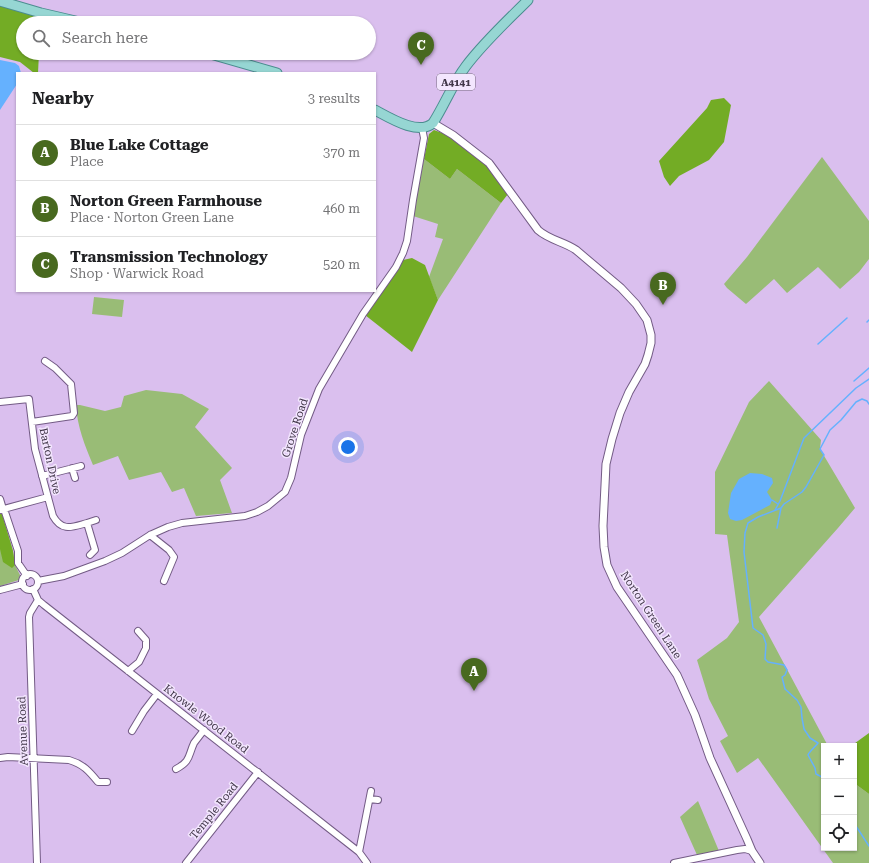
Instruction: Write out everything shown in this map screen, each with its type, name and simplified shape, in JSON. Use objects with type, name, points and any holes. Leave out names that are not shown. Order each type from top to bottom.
[{"type":"main road","name":"A4141","points":[[434,123],[466,66],[496,31],[528,0]]},
{"type":"main road","points":[[0,1],[54,16]]},
{"type":"main road","points":[[232,60],[274,72]]},
{"type":"main road","points":[[376,110],[410,126],[422,128],[434,123]]},
{"type":"street","name":"Norton Green Lane","points":[[434,123],[453,135],[489,163],[542,234],[571,246],[582,255],[621,288],[636,304],[647,320],[651,335],[648,355],[620,413],[606,464],[603,526],[607,565],[617,586],[677,675],[695,715],[710,758],[752,851],[760,863]]},
{"type":"street","name":"Grove Road","points":[[38,581],[64,576],[104,561],[122,553],[150,535],[168,526],[204,520],[233,518],[257,512],[268,506],[285,492],[291,478],[301,436],[319,389],[363,314],[396,268],[403,252],[407,241],[424,138],[422,128]]},
{"type":"street","points":[[32,422],[72,416],[74,413],[71,384],[55,368],[45,361]]},
{"type":"street","name":"Barton Drive","points":[[0,402],[29,399],[35,449],[53,516],[56,522],[61,526],[71,527],[96,520]]},
{"type":"street","points":[[42,476],[80,466]]},
{"type":"street","points":[[72,468],[75,478]]},
{"type":"street","points":[[2,509],[48,497]]},
{"type":"street","points":[[0,499],[2,509],[18,551],[18,563],[27,576]]},
{"type":"street","points":[[87,523],[95,551]]},
{"type":"street","points":[[150,535],[169,550],[174,557],[164,581]]},
{"type":"street","points":[[32,575],[37,578],[38,581],[36,587],[33,589],[27,589],[22,584],[23,580],[27,576],[32,575]]},
{"type":"street","points":[[0,590],[22,584]]},
{"type":"street","name":"Knowle Wood Road","points":[[33,589],[38,600],[359,852],[367,863]]},
{"type":"street","name":"Avenue Road","points":[[37,863],[29,617],[38,600]]},
{"type":"street","points":[[128,671],[138,662],[146,648],[146,640],[138,631]]},
{"type":"street","points":[[132,731],[144,711],[157,694]]},
{"type":"street","points":[[176,769],[182,766],[190,757],[194,743],[204,730]]},
{"type":"street","points":[[0,758],[34,758],[78,762],[88,770],[96,785],[107,782]]},
{"type":"street","name":"Temple Road","points":[[186,863],[258,772]]},
{"type":"street","points":[[359,852],[371,791]]},
{"type":"street","points":[[370,798],[378,800]]},
{"type":"street","points":[[737,850],[747,839]]},
{"type":"street","points":[[674,863],[737,850],[745,849],[752,851]]},
{"type":"green space","points":[[0,6],[39,16],[16,16],[16,60],[39,60],[38,72],[33,72],[20,62],[0,57]]},
{"type":"green space","points":[[724,98],[731,105],[724,142],[709,160],[679,176],[670,186],[664,177],[659,161],[707,108],[711,100]]},
{"type":"green space","points":[[434,130],[445,134],[487,165],[508,194],[501,203],[457,169],[450,179],[424,159],[429,134]]},
{"type":"green space","points":[[822,157],[869,221],[869,259],[859,272],[840,289],[818,267],[787,293],[774,279],[746,304],[724,284],[747,257]]},
{"type":"green space","points":[[424,159],[450,179],[457,169],[501,203],[438,300],[429,277],[443,239],[435,237],[438,224],[413,216]]},
{"type":"green space","points":[[412,258],[425,265],[438,300],[412,352],[365,315],[395,274],[403,260]]},
{"type":"green space","points":[[94,297],[124,300],[122,317],[92,314]]},
{"type":"green space","points":[[769,381],[821,440],[820,449],[855,508],[759,617],[826,743],[821,743],[821,846],[758,758],[737,773],[720,741],[728,736],[709,699],[697,660],[727,638],[739,622],[727,535],[715,534],[715,472],[749,402]]},
{"type":"green space","points":[[146,390],[182,394],[209,409],[195,427],[232,468],[220,480],[232,513],[196,516],[184,488],[172,492],[161,472],[129,480],[118,456],[93,465],[84,443],[76,405],[105,411],[121,407],[124,396]]},
{"type":"green space","points":[[0,514],[2,514],[13,551],[15,565],[20,575],[19,580],[0,586]]},
{"type":"green space","points":[[0,514],[2,514],[13,551],[15,565],[12,568],[3,562],[0,549]]},
{"type":"green space","points":[[869,733],[869,794],[857,785],[857,743],[855,743]]},
{"type":"green space","points":[[857,785],[869,794],[869,863],[833,863],[824,851],[857,851]]},
{"type":"green space","points":[[698,801],[719,851],[697,855],[680,817]]},
{"type":"water","points":[[0,60],[15,63],[19,66],[21,72],[16,72],[16,86],[0,110]]},
{"type":"water","points":[[750,473],[762,474],[772,478],[773,483],[767,492],[772,500],[770,505],[742,520],[736,521],[730,519],[728,513],[731,493],[739,479]]},
{"type":"waterway","points":[[818,344],[847,318]]},
{"type":"waterway","points":[[854,381],[869,368]]},
{"type":"waterway","points":[[775,510],[780,501],[804,438],[856,388],[869,379]]},
{"type":"waterway","points":[[821,776],[816,774],[815,768],[808,755],[818,743],[810,738],[804,729],[801,707],[797,700],[785,689],[782,677],[785,675],[787,670],[784,665],[768,662],[765,659],[766,644],[763,635],[753,628],[744,552],[745,533],[748,523],[758,517],[781,508],[784,504],[802,492],[824,455],[820,449],[830,430],[841,420],[856,402],[862,399],[867,401],[869,404]]},
{"type":"waterway","points":[[772,500],[778,504]]},
{"type":"waterway","points":[[777,528],[781,508]]},
{"type":"waterway","points":[[857,828],[869,846]]},
{"type":"place","name":"Transmission Technology","points":[[421,65]]},
{"type":"place","name":"Norton Green Farmhouse","points":[[663,305]]},
{"type":"place","name":"Blue Lake Cottage","points":[[474,691]]}]
